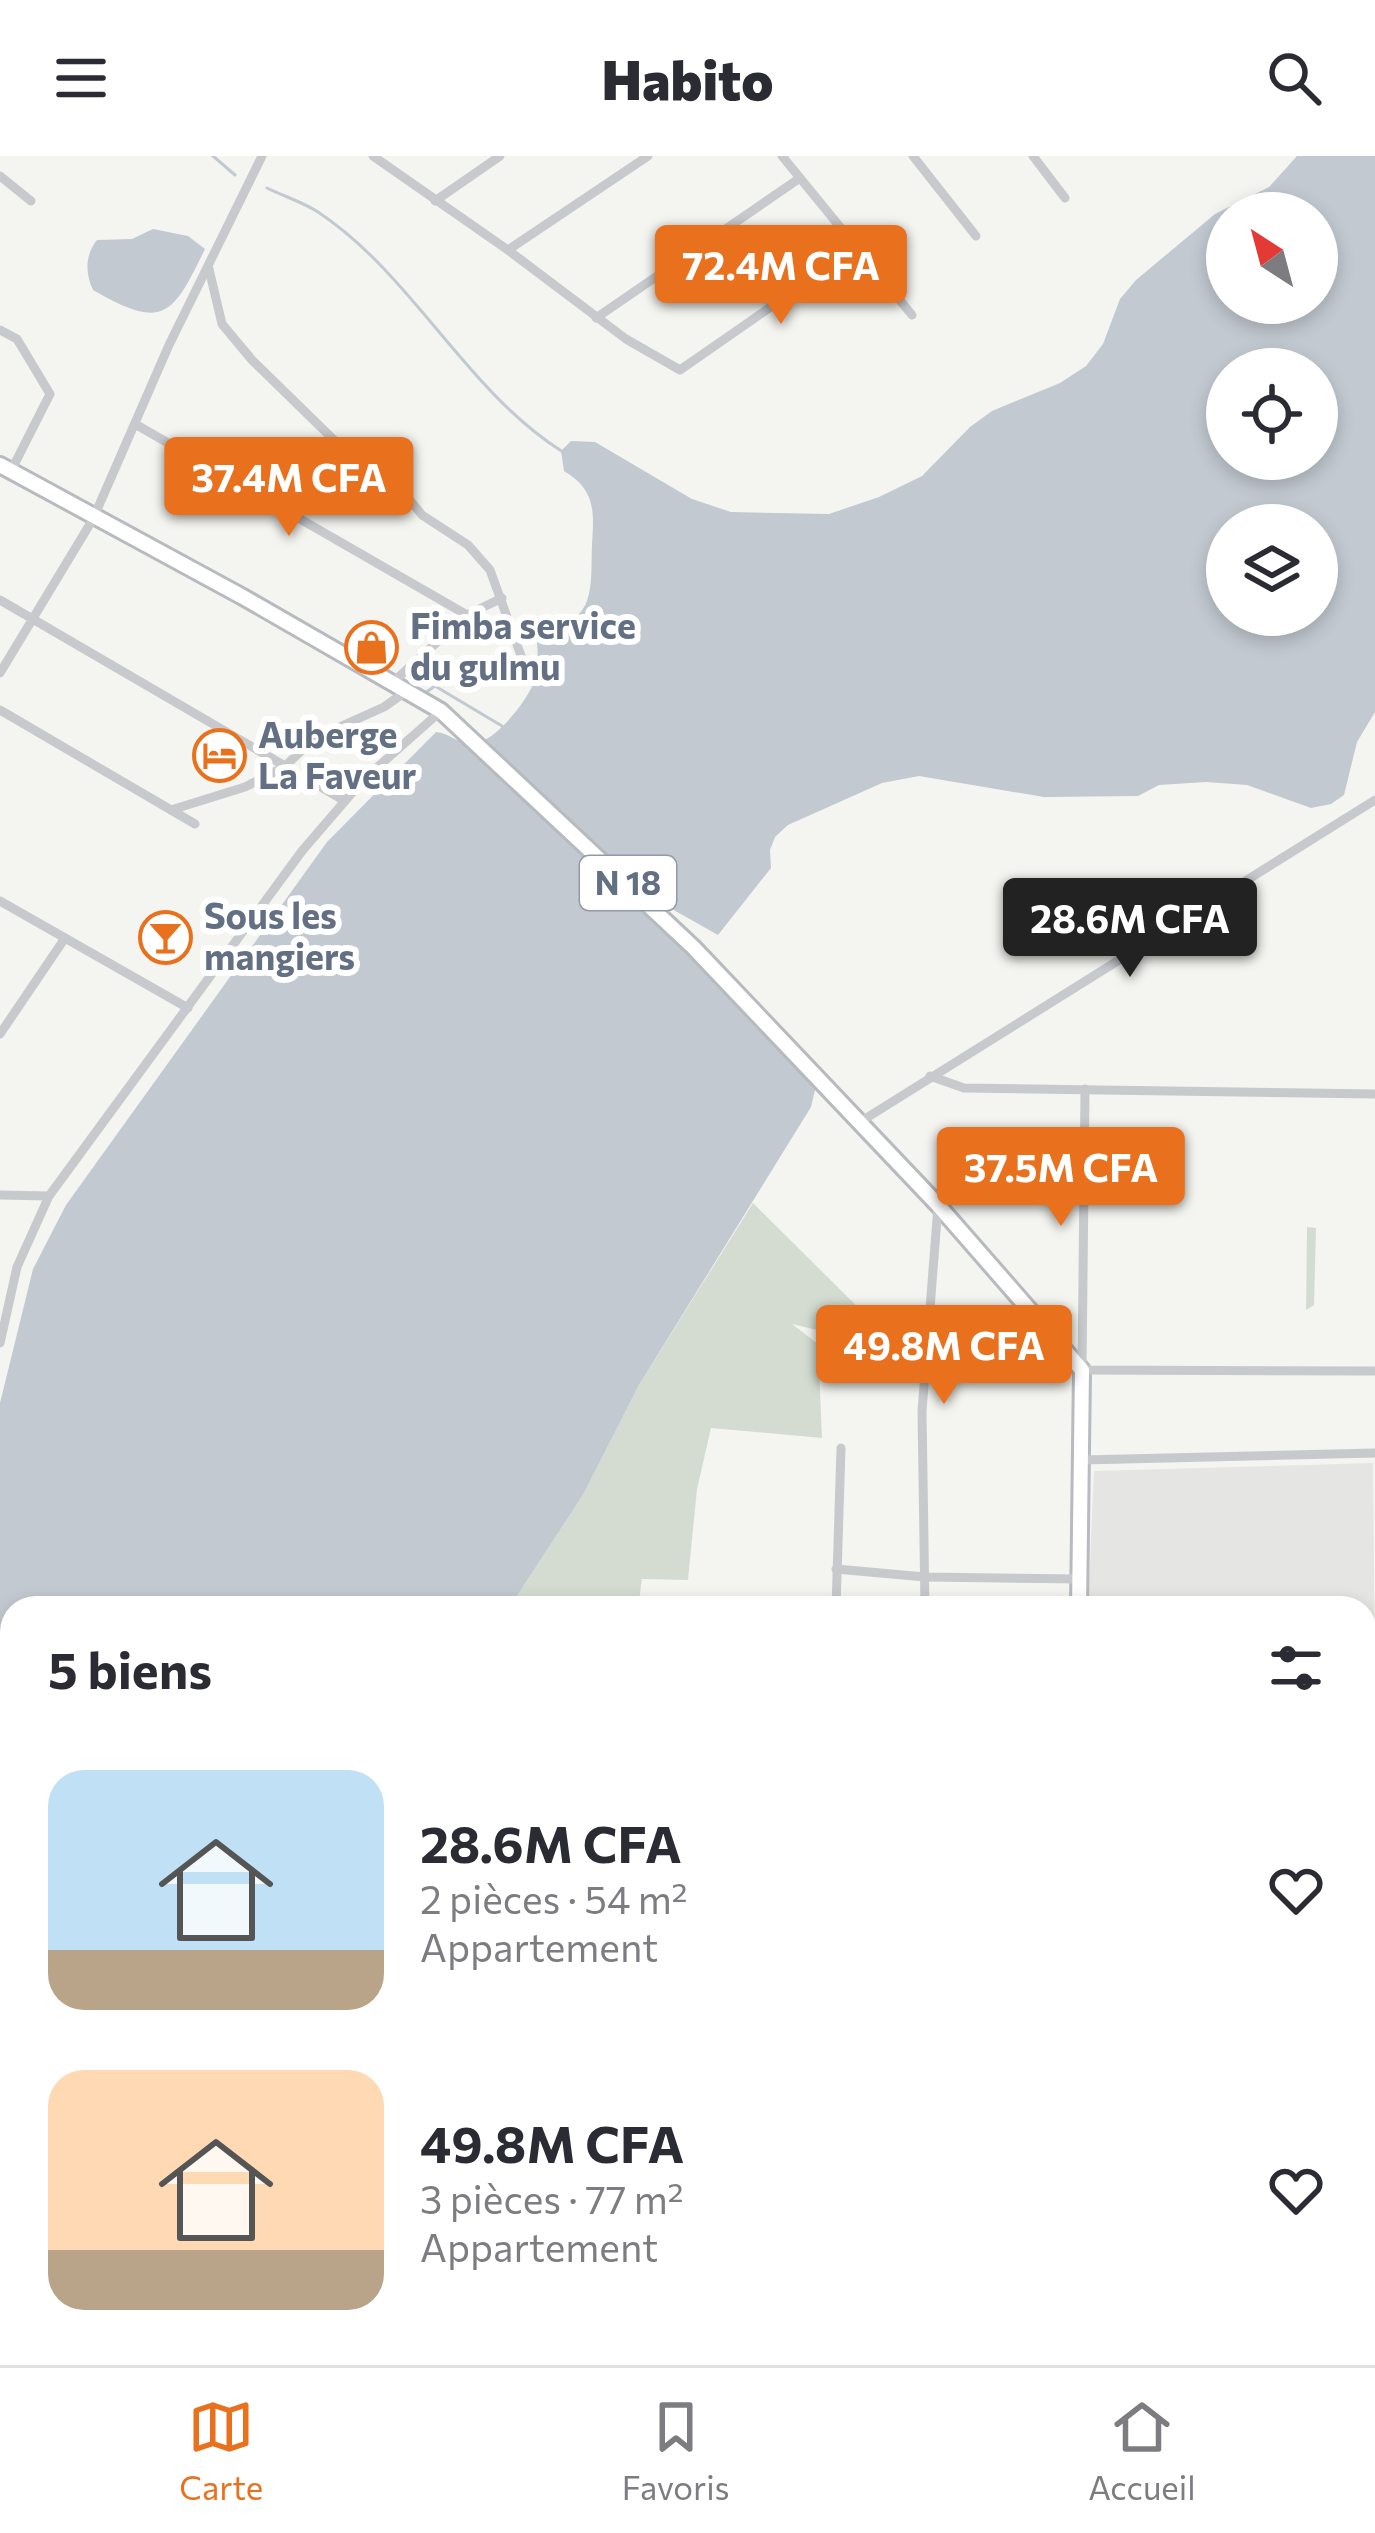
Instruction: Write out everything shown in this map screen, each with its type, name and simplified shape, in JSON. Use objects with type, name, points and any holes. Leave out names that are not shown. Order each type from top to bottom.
[{"type":"main road","name":"N 18","points":[[6,468],[423,699],[629,884],[938,1205],[1082,1370]]},
{"type":"main road","points":[[1079,1596],[1082,1370]]},
{"type":"street","points":[[0,673],[93,519],[169,345],[262,156]]},
{"type":"street","points":[[373,156],[596,317],[680,370],[856,247]]},
{"type":"street","points":[[435,200],[500,156]]},
{"type":"street","points":[[508,250],[648,156]]},
{"type":"street","points":[[782,156],[912,315]]},
{"type":"street","points":[[913,156],[976,236]]},
{"type":"street","points":[[1033,156],[1065,198]]},
{"type":"street","points":[[0,176],[31,201]]},
{"type":"street","points":[[596,317],[800,178]]},
{"type":"street","points":[[209,269],[222,324],[251,360],[335,440],[405,494],[422,515],[468,545],[490,570],[524,664]]},
{"type":"street","points":[[0,330],[17,339],[50,394],[6,468]]},
{"type":"street","points":[[135,424],[466,615]]},
{"type":"street","points":[[393,682],[466,615],[502,598]]},
{"type":"street","points":[[0,600],[345,801]]},
{"type":"street","points":[[171,810],[245,787],[284,767],[314,739],[384,707],[423,699]]},
{"type":"street","points":[[0,1343],[4,1304],[49,1196],[302,851],[423,699]]},
{"type":"street","points":[[0,710],[195,824]]},
{"type":"street","points":[[860,1122],[1375,800]]},
{"type":"street","points":[[0,901],[188,1008]]},
{"type":"street","points":[[0,1034],[65,938]]},
{"type":"street","points":[[930,1076],[964,1088],[1375,1094]]},
{"type":"street","points":[[1085,1089],[1082,1370],[1375,1371]]},
{"type":"street","points":[[0,1196],[49,1196]]},
{"type":"street","points":[[925,1596],[922,1412],[938,1205]]},
{"type":"street","points":[[836,1596],[841,1448]]},
{"type":"street","points":[[1082,1460],[1375,1453]]},
{"type":"street","points":[[836,1569],[926,1577],[1079,1579]]},
{"type":"shaded area","points":[[1297,156],[1375,156],[1375,712],[1357,742],[1344,795],[1331,804],[1311,808],[1247,785],[1206,782],[1159,785],[1138,796],[1044,797],[919,776],[882,783],[788,825],[775,837],[771,868],[718,935],[633,887],[818,1077],[811,1107],[639,1385],[583,1495],[517,1596],[0,1596],[0,1403],[33,1269],[66,1205],[327,842],[436,732],[468,744],[482,742],[525,699],[537,672],[537,642],[583,609],[590,587],[591,503],[582,486],[564,471],[561,451],[571,441],[595,442],[692,499],[731,512],[829,514],[922,476],[992,411],[1060,383],[1086,366],[1103,344],[1120,299],[1206,222],[1206,324],[1338,324],[1338,192],[1259,192]]},
{"type":"shaded area","points":[[153,229],[188,236],[205,249],[174,302],[152,313],[93,290],[88,264],[97,240],[132,239]]},
{"type":"shaded area","points":[[753,1203],[901,1350],[792,1324],[818,1344],[822,1438],[711,1428],[697,1489],[688,1580],[642,1579],[640,1596],[517,1596],[583,1495],[639,1385]]},
{"type":"shaded area","points":[[1307,1227],[1316,1228],[1314,1305],[1306,1310]]},
{"type":"shaded area","points":[[1373,1463],[1374,1596],[1089,1596],[1094,1471]]},
{"type":"waterway","points":[[213,156],[235,175]]},
{"type":"waterway","points":[[267,188],[312,208],[352,238],[497,398],[563,452]]},
{"type":"waterway","points":[[425,693],[435,686],[502,726]]},
{"type":"place","name":"Fimba service du gulmu","points":[[371,647]]},
{"type":"place","name":"Auberge La Faveur","points":[[219,756]]},
{"type":"place","name":"Sous les mangiers","points":[[165,937]]}]
